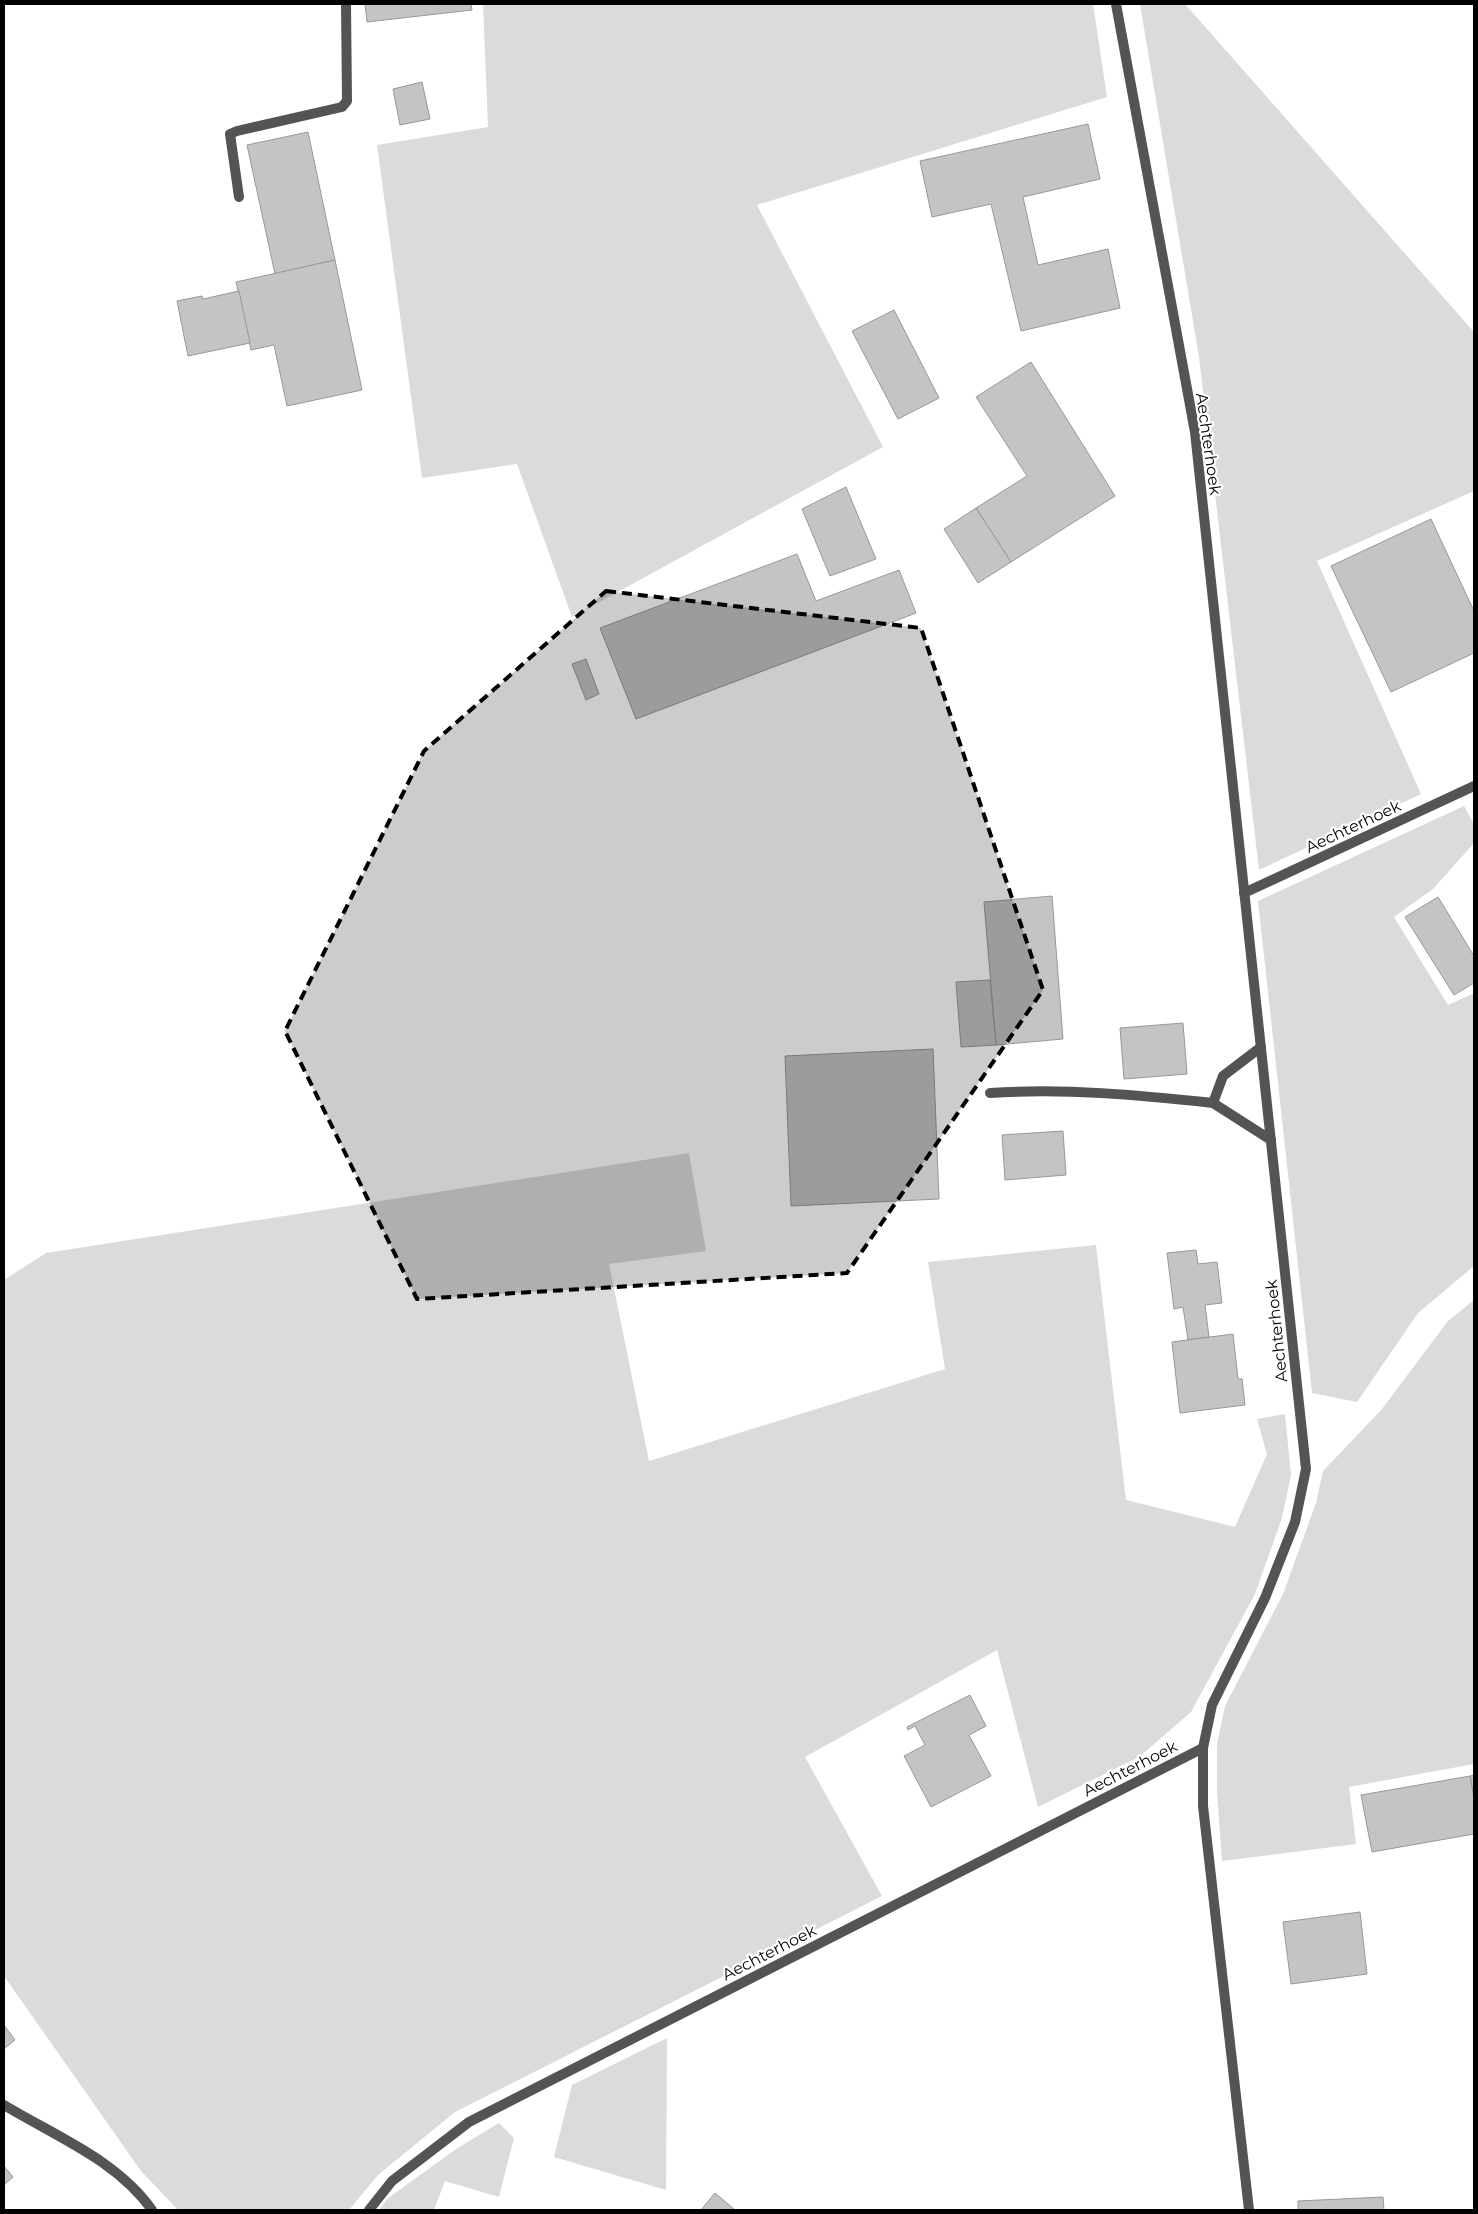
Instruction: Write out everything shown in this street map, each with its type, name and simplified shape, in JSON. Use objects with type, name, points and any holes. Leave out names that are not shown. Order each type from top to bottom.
[{"type":"street","points":[[239,197],[230,134],[237,130],[342,107],[347,101],[346,4]]},
{"type":"street","name":"Aechterhoek","points":[[1116,4],[1195,432],[1306,1469],[1295,1522],[1265,1598],[1212,1705],[1203,1748],[1203,1806],[1249,2210]]},
{"type":"street","name":"Aechterhoek","points":[[1244,893],[1474,786]]},
{"type":"street","points":[[1214,1103],[1223,1076],[1261,1047]]},
{"type":"street","points":[[990,1094],[1039,1090],[1151,1096],[1214,1103],[1271,1140]]},
{"type":"street","name":"Aechterhoek","points":[[369,2210],[392,2181],[469,2122],[1203,1748]]},
{"type":"street","points":[[4,2106],[100,2161],[141,2194],[152,2210]]},
{"type":"highlighted area","points":[[606,591],[921,628],[1043,990],[847,1273],[417,1299],[285,1031],[424,751]]},
{"type":"shaded area","points":[[483,4],[1093,4],[1107,97],[757,205],[883,447],[572,617],[517,464],[422,478],[377,145],[488,127]]},
{"type":"shaded area","points":[[1140,4],[1185,4],[1474,332],[1474,491],[1317,561],[1421,794],[1259,870],[1199,357]]},
{"type":"shaded area","points":[[1464,806],[1474,824],[1474,843],[1433,889],[1394,917],[1448,1005],[1474,993],[1474,1266],[1418,1313],[1357,1402],[1312,1393],[1258,901]]},
{"type":"shaded area","points":[[689,1153],[706,1251],[609,1264],[649,1461],[945,1369],[928,1262],[1096,1245],[1126,1500],[1235,1527],[1267,1454],[1257,1419],[1285,1414],[1291,1475],[1282,1518],[1255,1594],[1191,1712],[1139,1757],[1038,1807],[997,1650],[805,1757],[882,1896],[455,2112],[378,2175],[349,2210],[178,2210],[141,2171],[4,1976],[4,1280],[46,1253]]},
{"type":"shaded area","points":[[1474,1300],[1474,1764],[1349,1787],[1356,1844],[1222,1861],[1217,1793],[1217,1744],[1225,1706],[1283,1594],[1316,1503],[1323,1471],[1382,1409],[1448,1321]]},
{"type":"shaded area","points":[[667,2038],[666,2190],[554,2157],[572,2085]]},
{"type":"shaded area","points":[[499,2123],[514,2138],[499,2197],[445,2181],[434,2210],[379,2210],[387,2199],[456,2149]]},
{"type":"building","points":[[365,4],[471,4],[472,10],[367,22]]},
{"type":"building","points":[[422,82],[430,119],[400,125],[393,89]]},
{"type":"building","points":[[1088,124],[1100,179],[1023,197],[1038,265],[1108,249],[1120,308],[1021,331],[991,204],[932,217],[920,161]]},
{"type":"building","points":[[308,132],[335,260],[275,274],[247,145]]},
{"type":"building","points":[[335,260],[362,390],[287,406],[274,345],[251,350],[236,282]]},
{"type":"building","points":[[239,291],[250,343],[188,356],[177,301],[202,296],[203,299]]},
{"type":"building","points":[[894,310],[939,398],[898,419],[852,331]]},
{"type":"building","points":[[1031,362],[1115,496],[1011,562],[976,508],[1027,476],[976,397]]},
{"type":"building","points":[[846,487],[876,559],[830,576],[802,509]]},
{"type":"building","points":[[976,508],[1011,562],[978,583],[944,529]]},
{"type":"building","points":[[1431,519],[1474,611],[1474,653],[1391,692],[1331,566]]},
{"type":"building","points":[[797,554],[816,601],[899,570],[916,613],[636,719],[600,628]]},
{"type":"building","points":[[586,659],[599,694],[586,700],[572,664]]},
{"type":"building","points":[[1052,896],[1063,1039],[996,1045],[984,902]]},
{"type":"building","points":[[1438,897],[1474,956],[1474,983],[1454,995],[1405,917]]},
{"type":"building","points":[[990,980],[996,1045],[961,1047],[956,982]]},
{"type":"building","points":[[1183,1023],[1187,1074],[1124,1079],[1120,1028]]},
{"type":"building","points":[[933,1049],[939,1199],[791,1206],[785,1056]]},
{"type":"building","points":[[1063,1131],[1066,1175],[1005,1180],[1002,1135]]},
{"type":"building","points":[[1196,1250],[1198,1264],[1217,1262],[1222,1303],[1205,1305],[1209,1337],[1188,1340],[1183,1307],[1174,1309],[1167,1253]]},
{"type":"building","points":[[1233,1334],[1238,1379],[1242,1379],[1245,1405],[1180,1413],[1172,1342]]},
{"type":"building","points":[[970,1695],[986,1726],[969,1735],[991,1776],[931,1807],[904,1756],[925,1745],[915,1726],[908,1730],[907,1727]]},
{"type":"building","points":[[1474,1775],[1474,1798],[1470,1776]]},
{"type":"building","points":[[1470,1776],[1474,1798],[1474,1834],[1372,1852],[1361,1795]]},
{"type":"building","points":[[1360,1912],[1367,1974],[1291,1984],[1283,1922]]},
{"type":"building","points":[[4,2025],[15,2040],[4,2049]]},
{"type":"building","points":[[4,2166],[13,2177],[4,2185]]},
{"type":"building","points":[[715,2193],[735,2210],[701,2210]]},
{"type":"building","points":[[1383,2197],[1384,2210],[1298,2210],[1298,2201]]}]
